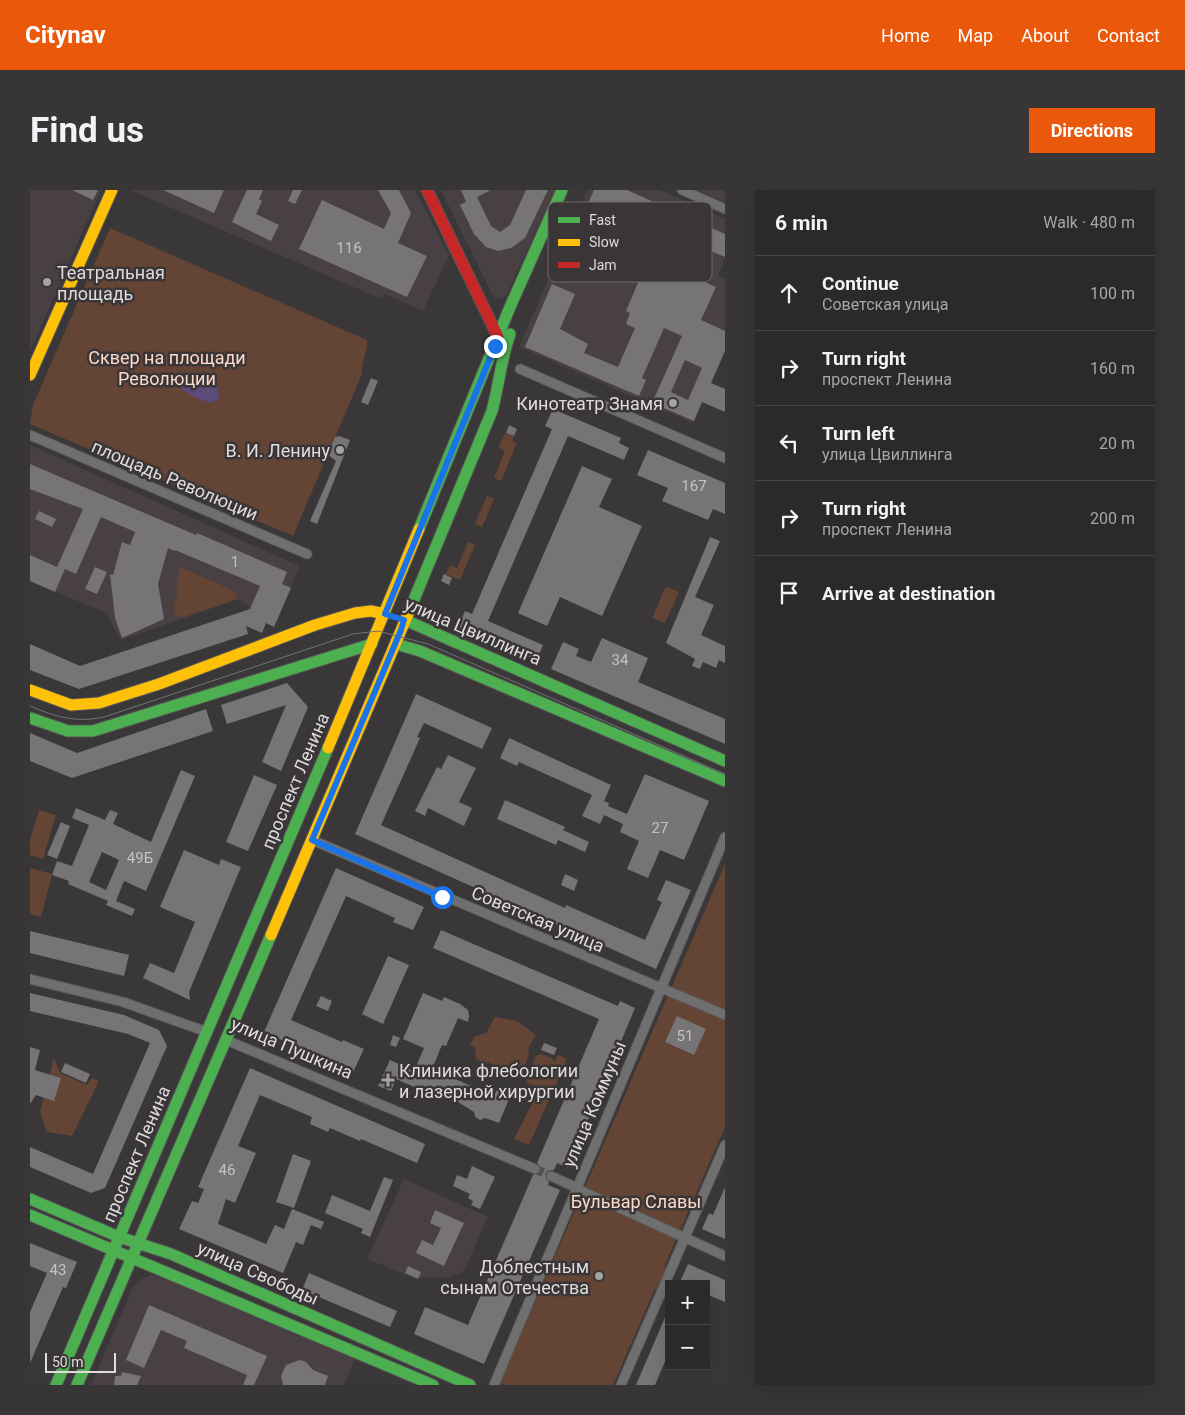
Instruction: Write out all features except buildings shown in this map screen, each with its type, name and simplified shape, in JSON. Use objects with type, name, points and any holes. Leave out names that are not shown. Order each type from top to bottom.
[{"type":"main road","points":[[30,375],[112,190]]},
{"type":"main road","points":[[426,190],[481,298],[504,351]]},
{"type":"main road","name":"проспект Ленина","points":[[557,202],[562,190]]},
{"type":"main road","points":[[567,202],[572,190]]},
{"type":"main road","name":"проспект Ленина","points":[[56,1385],[385,614],[510,307],[548,222]]},
{"type":"main road","points":[[78,1385],[396,644],[404,620],[492,411],[501,379],[504,351],[520,306],[548,244]]},
{"type":"main road","points":[[481,298],[490,309],[500,312],[510,307]]},
{"type":"main road","name":"улица Цвиллинга","points":[[30,690],[71,705],[99,703],[158,684],[315,625],[371,611],[404,620],[450,638],[725,761]]},
{"type":"main road","points":[[30,718],[79,734],[372,644],[396,644],[429,654],[725,781]]},
{"type":"main road","name":"улица Пушкина","points":[[207,1032],[226,1040]]},
{"type":"main road","name":"улица Свободы","points":[[30,1199],[119,1237],[171,1254],[470,1385]]},
{"type":"main road","name":"улица Свободы","points":[[30,1215],[433,1385]]},
{"type":"street","points":[[682,190],[709,202]]},
{"type":"street","points":[[712,203],[725,209]]},
{"type":"street","points":[[520,369],[725,458]]},
{"type":"street","name":"площадь Революции","points":[[30,435],[307,554]]},
{"type":"street","name":"улица Коммуны","points":[[494,1385],[580,1190],[661,988],[725,836]]},
{"type":"street","name":"Советская улица","points":[[312,840],[725,1015]]},
{"type":"street","name":"улица Пушкина","points":[[30,979],[123,1002],[207,1032]]},
{"type":"street","name":"улица Пушкина","points":[[226,1040],[535,1169]]},
{"type":"street","points":[[621,1385],[725,1145]]},
{"type":"street","points":[[551,1176],[684,1239],[725,1256]]},
{"type":"shaded area","name":"Театральная площадь","points":[[30,190],[101,190],[30,352]]},
{"type":"shaded area","points":[[130,190],[415,190],[449,255],[423,311],[385,294],[379,298]]},
{"type":"shaded area","points":[[441,190],[555,190],[506,296],[501,299],[493,296]]},
{"type":"shaded area","points":[[587,190],[660,190],[687,202],[582,202]]},
{"type":"shaded area","points":[[697,190],[725,190],[725,202]]},
{"type":"shaded area","points":[[712,213],[725,219],[725,258],[718,276],[725,279],[725,351],[693,423],[519,347],[548,280],[548,282],[712,282]]},
{"type":"shaded area","points":[[188,374],[204,379],[218,387],[219,398],[211,403],[196,398],[181,389],[179,380]]},
{"type":"shaded area","points":[[30,445],[299,566],[275,625],[239,599],[121,640],[106,613],[30,581]]},
{"type":"shaded area","points":[[404,1179],[488,1217],[464,1271],[450,1277],[415,1278],[367,1259]]},
{"type":"shaded area","points":[[152,1275],[355,1359],[344,1385],[91,1385],[133,1287],[139,1280]]},
{"type":"green space","name":"Сквер на площади Революции","points":[[110,228],[367,340],[362,374],[293,536],[30,424],[33,405]]},
{"type":"green space","points":[[505,433],[514,437],[512,441],[517,443],[501,481],[494,478],[505,451],[498,448]]},
{"type":"green space","points":[[487,496],[494,499],[482,527],[475,524]]},
{"type":"green space","points":[[468,542],[475,545],[460,580],[446,574],[450,565],[457,568]]},
{"type":"green space","points":[[180,567],[236,592],[237,599],[179,618],[174,614],[174,601],[176,601],[178,588],[176,587]]},
{"type":"green space","points":[[666,586],[679,592],[665,623],[652,618]]},
{"type":"green space","points":[[39,810],[56,815],[43,859],[30,855],[30,840]]},
{"type":"green space","name":"Бульвар Славы","points":[[725,864],[725,1127],[664,1267],[666,1268],[657,1289],[655,1289],[613,1385],[505,1385],[500,1383]]},
{"type":"green space","points":[[30,868],[52,874],[41,917],[30,914]]},
{"type":"green space","points":[[495,1017],[517,1021],[536,1035],[528,1048],[529,1054],[525,1065],[506,1072],[499,1070],[489,1062],[483,1063],[476,1059],[475,1047],[470,1045],[474,1037],[486,1033]]},
{"type":"green space","points":[[541,1054],[552,1058],[554,1062],[558,1055],[567,1059],[529,1145],[514,1139],[540,1088],[529,1084],[526,1080],[536,1056]]},
{"type":"green space","points":[[54,1058],[60,1073],[87,1085],[92,1078],[99,1081],[72,1136],[47,1132],[40,1112]]},
{"type":"tunnel","points":[[535,1169],[551,1176]]},
{"type":"tram line","points":[[30,706],[66,718],[94,719],[104,717],[353,634],[378,631],[428,644],[725,774]]},
{"type":"traffic: fast","points":[[557,202],[562,190]]},
{"type":"traffic: fast","points":[[419,529],[510,307],[548,222]]},
{"type":"traffic: fast","points":[[408,614],[492,411],[504,353],[510,334]]},
{"type":"traffic: fast","points":[[405,620],[725,761]]},
{"type":"traffic: fast","points":[[30,718],[68,731],[93,731],[372,644]]},
{"type":"traffic: fast","points":[[396,644],[420,651],[725,781]]},
{"type":"traffic: fast","points":[[56,1385],[328,748]]},
{"type":"traffic: fast","points":[[77,1385],[271,935]]},
{"type":"traffic: fast","points":[[30,1199],[119,1237],[171,1254],[470,1385]]},
{"type":"traffic: fast","points":[[30,1215],[433,1385]]},
{"type":"traffic: slow","points":[[30,375],[112,190]]},
{"type":"traffic: slow","points":[[328,748],[419,529]]},
{"type":"traffic: slow","points":[[30,690],[71,705],[99,703],[159,684],[315,625],[355,613],[371,611],[385,614]]},
{"type":"traffic: slow","points":[[271,935],[408,614]]},
{"type":"traffic: jam","points":[[427,190],[498,337]]},
{"type":"place","name":"Театральная площадь","points":[[47,282]]},
{"type":"place","name":"Кинотеатр Знамя","points":[[673,403]]},
{"type":"place","name":"В. И. Ленину","points":[[340,450]]},
{"type":"place","name":"Клиника флебологии и лазерной хирургии","points":[[388,1080]]},
{"type":"place","name":"Доблестным сынам Отечества","points":[[599,1276]]},
{"type":"route","points":[[442,897],[312,840],[396,644],[404,620],[385,614],[495,346]]}]
